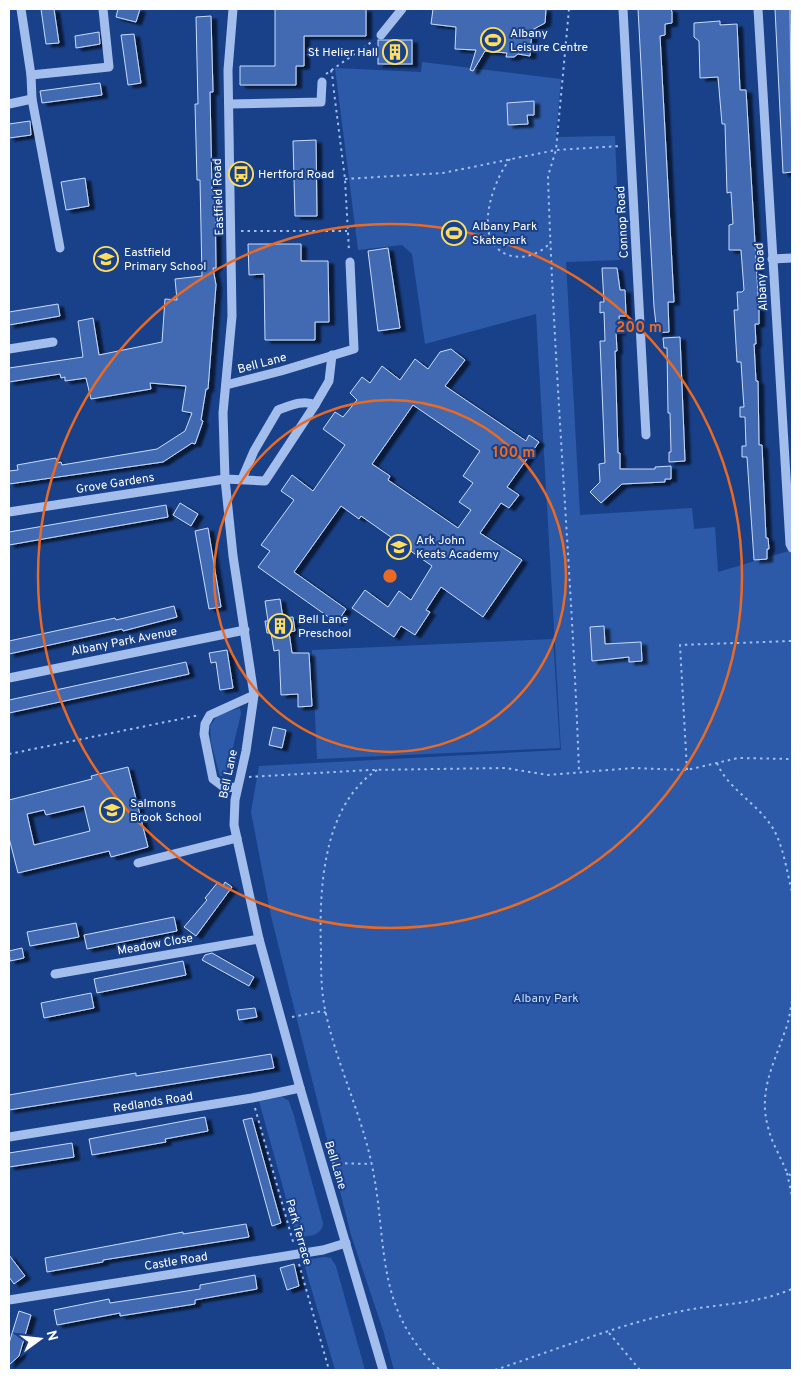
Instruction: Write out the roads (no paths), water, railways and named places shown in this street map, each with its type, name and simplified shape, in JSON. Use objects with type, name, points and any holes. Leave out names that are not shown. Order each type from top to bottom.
[{"type":"street","points":[[22,9],[31,75],[32,99],[60,248]]},
{"type":"street","points":[[31,75],[109,67],[103,9]]},
{"type":"street","name":"Eastfield Road","points":[[226,385],[232,316],[228,70],[233,9]]},
{"type":"street","points":[[381,35],[402,9]]},
{"type":"street","name":"Connop Road","points":[[623,9],[646,435]]},
{"type":"street","name":"Albany Road","points":[[758,9],[791,546]]},
{"type":"street","points":[[229,104],[321,102],[322,82]]},
{"type":"street","points":[[9,104],[32,99]]},
{"type":"street","points":[[772,259],[792,258]]},
{"type":"street","name":"Bell Lane","points":[[350,262],[354,349],[226,385],[224,413],[225,479],[232,546],[254,695],[233,819],[259,939],[281,1020],[383,1370]]},
{"type":"street","points":[[9,349],[52,342]]},
{"type":"street","points":[[242,478],[254,451],[278,410],[299,403],[310,402],[314,404],[330,381],[332,355]]},
{"type":"street","name":"Grove Gardens","points":[[9,512],[225,479],[242,478],[265,481],[314,404]]},
{"type":"street","name":"Albany Park Avenue","points":[[9,678],[245,630]]},
{"type":"street","points":[[238,782],[225,788],[213,779],[204,734],[204,724],[210,714],[254,695]]},
{"type":"street","points":[[138,863],[237,838]]},
{"type":"street","name":"Meadow Close","points":[[55,974],[259,939]]},
{"type":"street","name":"Redlands Road","points":[[9,1137],[252,1098],[300,1088]]},
{"type":"street","name":"Castle Road","points":[[9,1300],[297,1254],[346,1243]]},
{"type":"place","name":"Albany Leisure Centre","points":[[493,40]]},
{"type":"place","name":"St Helier Hall","points":[[395,52]]},
{"type":"place","name":"Hertford Road","points":[[241,174]]},
{"type":"place","name":"Albany Park Skatepark","points":[[454,233]]},
{"type":"place","name":"Eastfield Primary School","points":[[106,259]]},
{"type":"place","name":"Ark John Keats Academy","points":[[399,547]]},
{"type":"place","name":"Bell Lane Preschool","points":[[280,626]]},
{"type":"place","name":"Salmons Brook School","points":[[112,810]]},
{"type":"park label","name":"Albany Park","points":[[546,998]]}]
